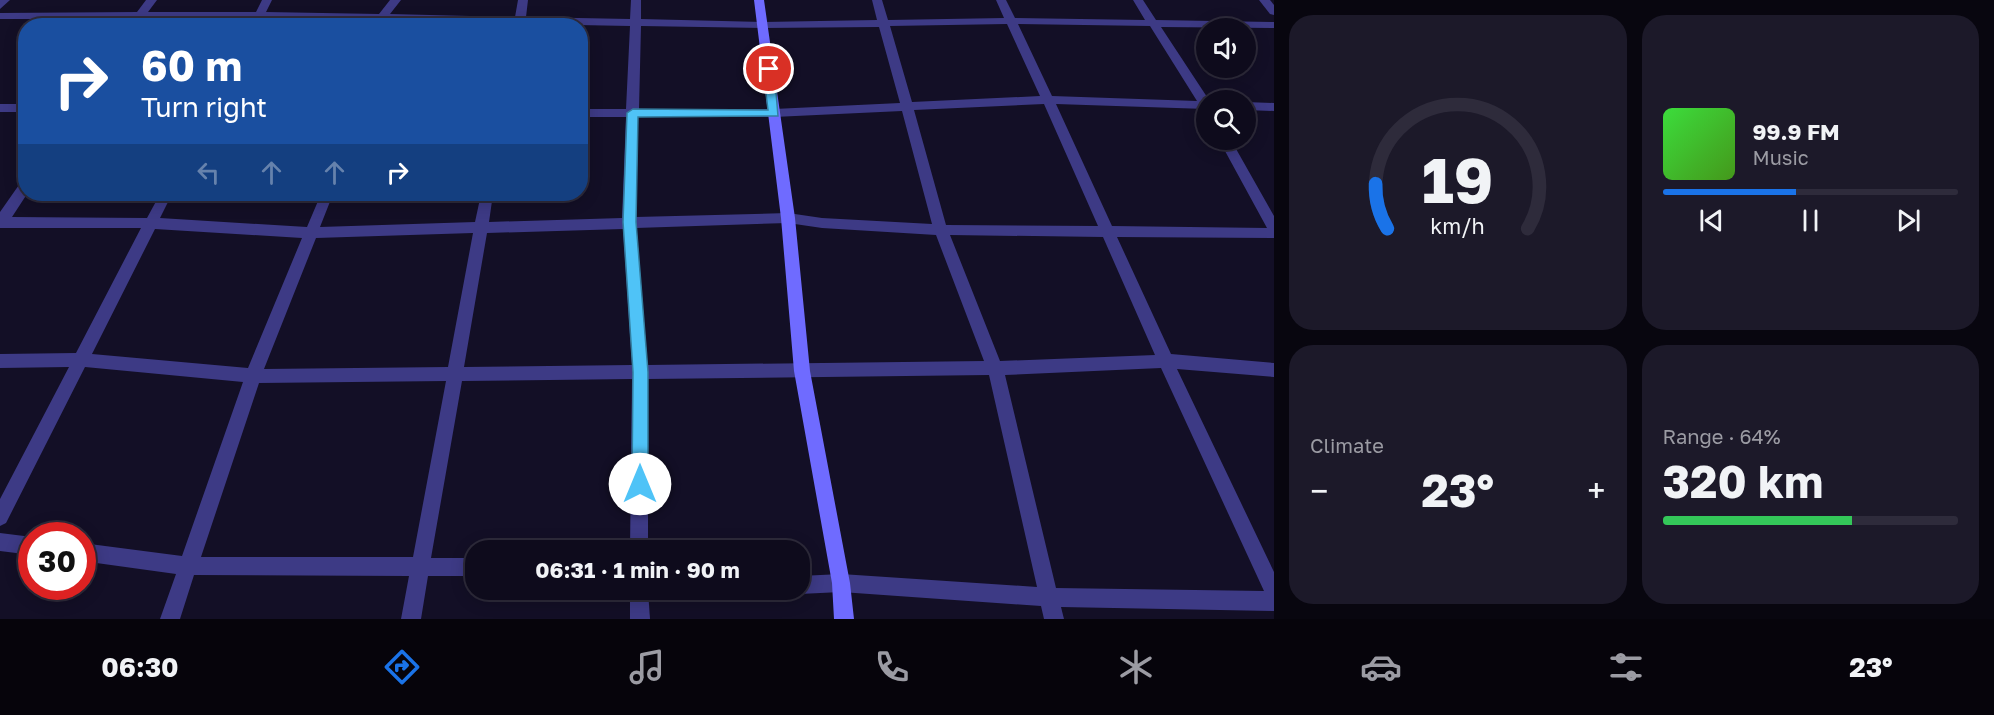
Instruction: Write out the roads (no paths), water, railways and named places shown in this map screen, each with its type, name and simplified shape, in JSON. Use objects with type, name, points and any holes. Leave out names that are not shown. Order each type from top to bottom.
[{"type":"street","points":[[0,6],[5,0]]},
{"type":"street","points":[[137,18],[152,0]]},
{"type":"street","points":[[258,18],[267,0]]},
{"type":"street","points":[[381,18],[396,0]]},
{"type":"street","points":[[520,18],[523,0]]},
{"type":"street","points":[[636,0],[629,222],[640,372],[639,540]]},
{"type":"street","points":[[759,0],[788,218],[802,371],[841,583],[844,619]]},
{"type":"street","points":[[877,0],[909,108],[941,230],[995,368],[1054,619]]},
{"type":"street","points":[[1001,0],[1167,361],[1209,461],[1274,592]]},
{"type":"street","points":[[1138,0],[1196,90]]},
{"type":"street","points":[[1264,0],[1274,12]]},
{"type":"street","points":[[0,16],[140,14],[218,18]]},
{"type":"street","points":[[588,22],[763,25],[882,21],[1152,21],[1274,25]]},
{"type":"street","points":[[588,113],[774,113],[1048,100],[1196,105]]},
{"type":"street","points":[[1256,106],[1274,107]]},
{"type":"street","points":[[0,108],[18,108]]},
{"type":"street","points":[[1231,150],[1274,228]]},
{"type":"street","points":[[0,222],[18,196]]},
{"type":"street","points":[[0,517],[162,201]]},
{"type":"street","points":[[170,619],[253,376],[324,201]]},
{"type":"street","points":[[411,619],[486,201]]},
{"type":"street","points":[[0,222],[150,223],[310,233],[788,218],[822,223],[941,230],[1274,233]]},
{"type":"street","points":[[0,361],[79,360],[253,376],[455,372],[995,368],[1167,361],[1274,370]]},
{"type":"street","points":[[0,542],[18,544]]},
{"type":"street","points":[[96,554],[189,566],[465,567]]},
{"type":"street","points":[[810,585],[841,583],[1050,597],[1274,602]]},
{"type":"street","points":[[639,600],[639,619]]}]
